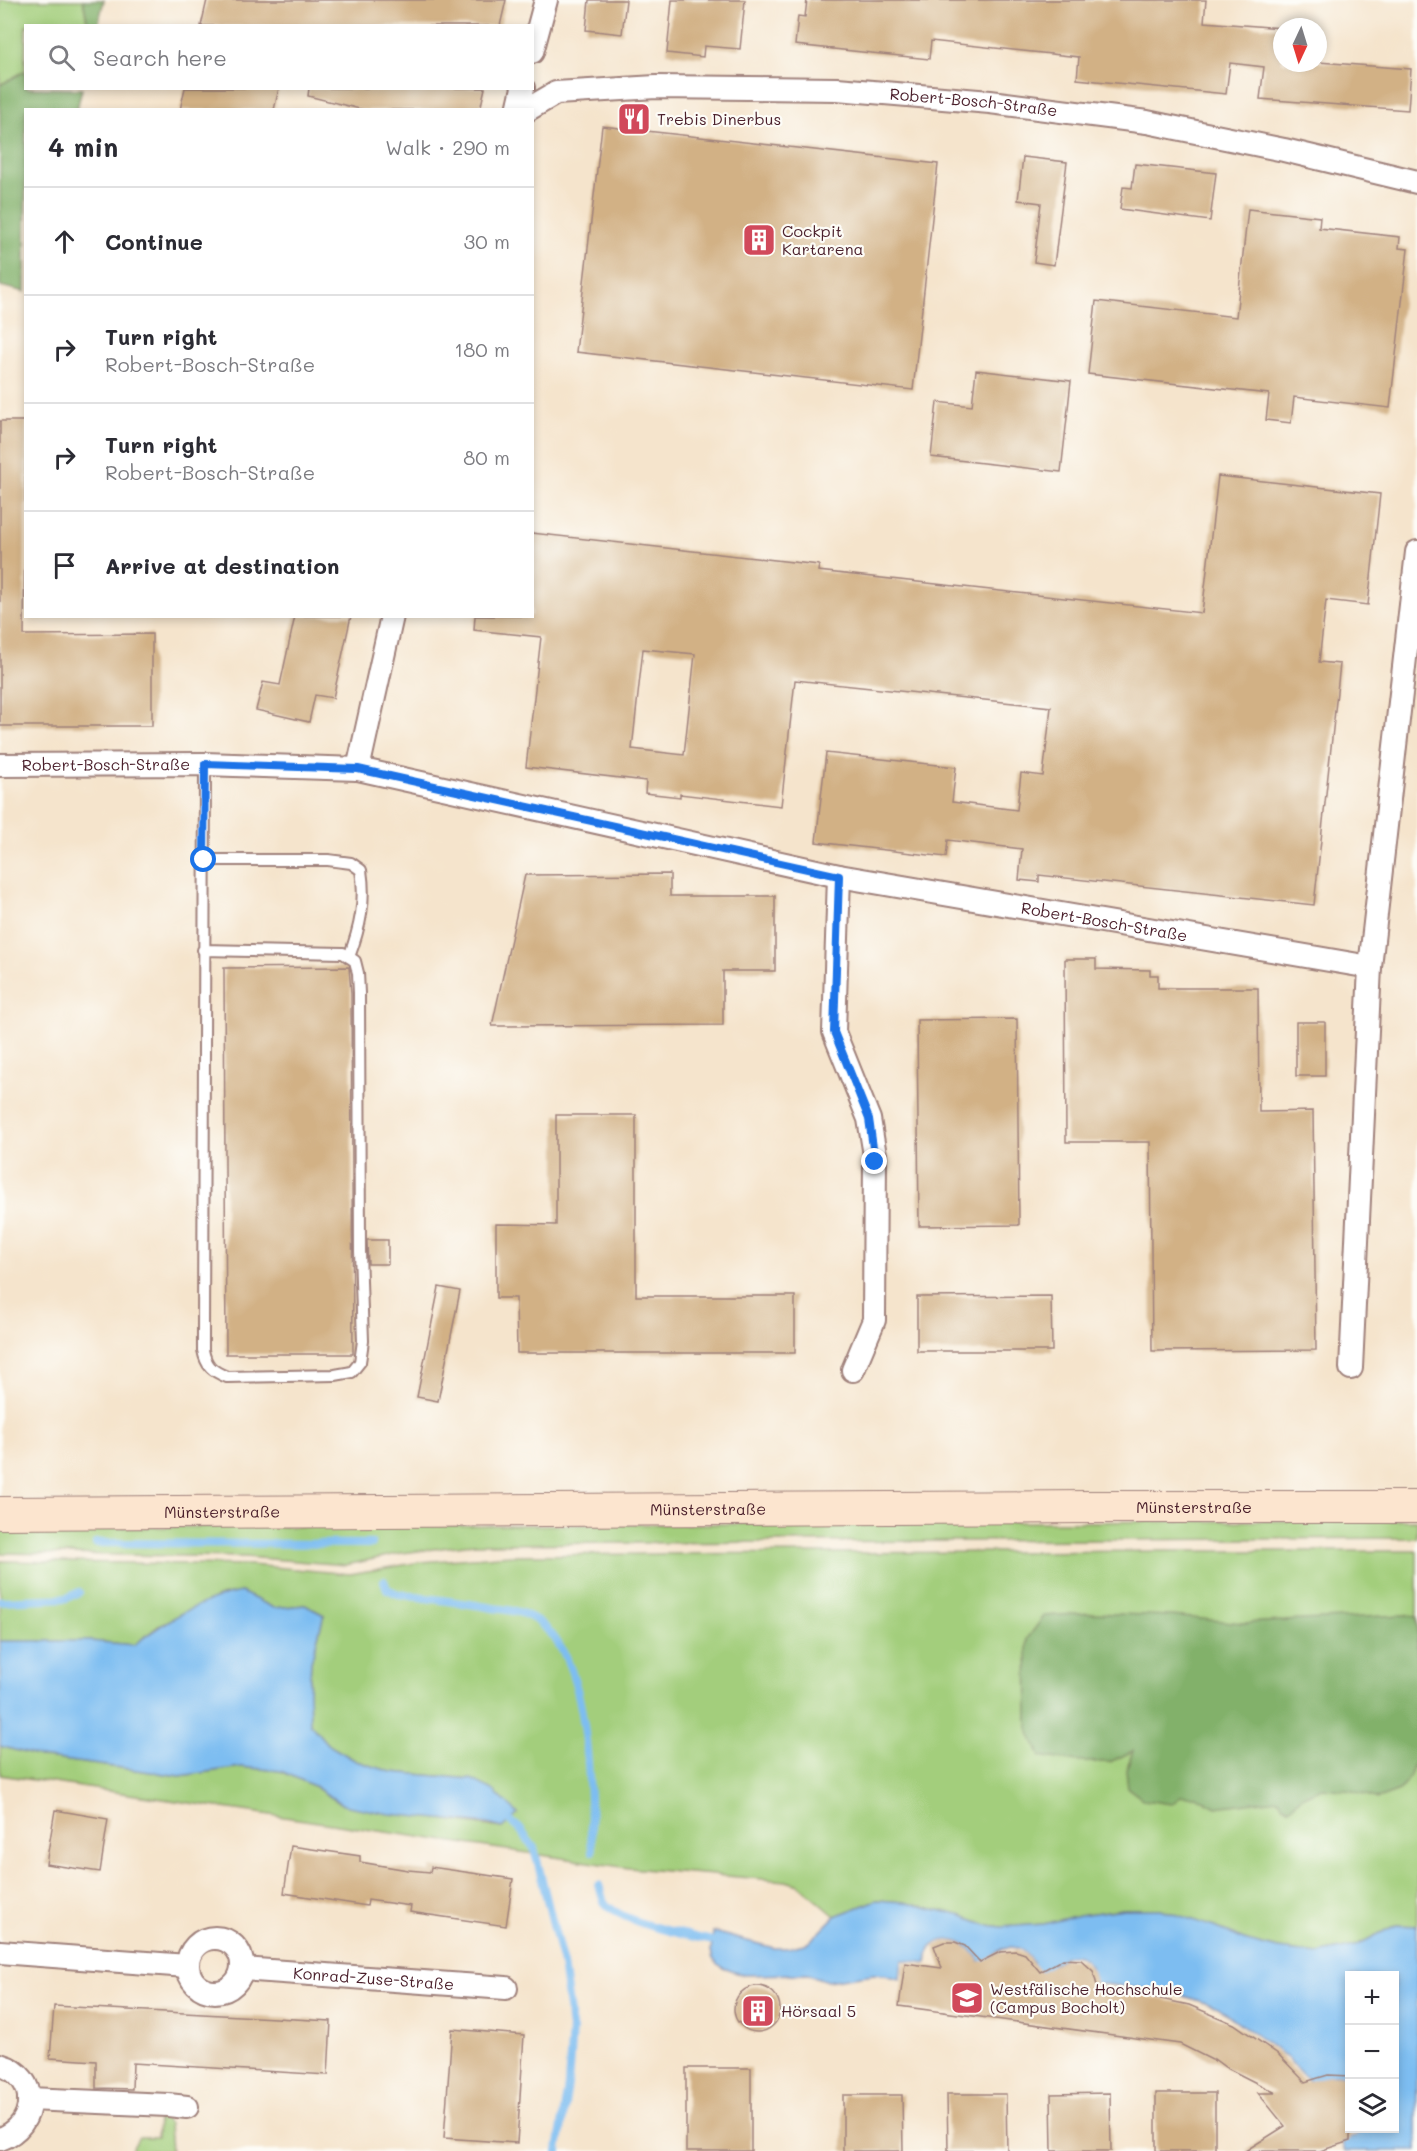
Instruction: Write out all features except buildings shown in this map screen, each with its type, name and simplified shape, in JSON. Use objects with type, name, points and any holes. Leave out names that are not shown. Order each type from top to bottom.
[{"type":"main road","name":"Münsterstraße","points":[[0,1513],[1417,1507]]},
{"type":"street","points":[[534,45],[546,0]]},
{"type":"street","name":"Robert-Bosch-Straße","points":[[530,108],[556,93],[566,92],[656,87],[837,89],[990,102],[1147,122],[1284,150],[1417,182]]},
{"type":"street","points":[[518,108],[523,90]]},
{"type":"street","points":[[1351,1368],[1370,967],[1417,552]]},
{"type":"street","points":[[358,769],[392,618]]},
{"type":"street","name":"Robert-Bosch-Straße","points":[[0,765],[205,764],[358,769],[839,876],[1370,967]]},
{"type":"street","points":[[839,876],[834,1032],[869,1119],[875,1155],[874,1320],[853,1370]]},
{"type":"street","points":[[211,1938],[221,1938],[231,1942],[242,1959],[239,1978],[227,1989],[211,1992],[203,1990],[195,1983],[189,1976],[187,1966],[194,1947],[201,1941],[211,1938]]},
{"type":"street","points":[[0,1952],[187,1966]]},
{"type":"street","name":"Konrad-Zuse-Straße","points":[[242,1970],[506,1988]]},
{"type":"street","points":[[0,2065],[8,2067],[19,2075],[26,2086],[29,2099],[25,2120],[11,2135],[0,2139]]},
{"type":"street","points":[[29,2099],[168,2104],[187,2107]]},
{"type":"lane","points":[[203,950],[343,953],[355,961],[359,993],[360,1239],[363,1341],[360,1362],[352,1372],[335,1375],[227,1377],[214,1372],[206,1363],[203,1350],[203,950],[205,764]]},
{"type":"lane","points":[[204,860],[328,860],[351,863],[361,870],[364,891],[357,933],[349,957]]},
{"type":"green space","points":[[0,0],[83,0],[88,24],[24,24],[24,72],[0,85]]},
{"type":"green space","points":[[83,0],[104,0],[98,24],[88,24]]},
{"type":"green space","points":[[24,72],[24,90],[82,90],[77,108],[24,108],[24,292],[0,286],[0,85]]},
{"type":"green space","points":[[1417,1520],[1417,1538],[473,1544],[402,1553],[346,1565],[245,1557],[0,1553],[0,1528]]},
{"type":"green space","points":[[1417,1551],[1417,1926],[1396,1925],[1355,1946],[1318,1954],[1278,1949],[1247,1941],[1160,1909],[1123,1909],[1079,1915],[1044,1924],[1002,1927],[904,1902],[877,1900],[835,1916],[799,1885],[786,1881],[629,1868],[0,1775],[0,1746],[40,1757],[180,1776],[241,1767],[281,1771],[314,1786],[343,1805],[502,1828],[517,1814],[471,1779],[392,1772],[356,1761],[327,1744],[310,1724],[309,1691],[311,1662],[324,1615],[305,1605],[274,1608],[241,1592],[221,1596],[180,1615],[160,1625],[134,1645],[90,1641],[0,1641],[0,1561],[251,1565],[350,1574],[421,1562],[511,1555]]},
{"type":"green space","points":[[1092,1613],[1171,1616],[1243,1623],[1404,1615],[1417,1617],[1417,1763],[1414,1763],[1409,1778],[1399,1791],[1378,1799],[1354,1791],[1322,1788],[1305,1795],[1289,1808],[1278,1799],[1216,1807],[1196,1796],[1181,1796],[1172,1804],[1144,1800],[1128,1788],[1126,1770],[1133,1751],[1110,1762],[1077,1762],[1040,1756],[1028,1728],[1027,1639],[1044,1616]]},
{"type":"green space","points":[[161,2115],[169,2124],[171,2151],[131,2151],[139,2137],[157,2137],[158,2116]]},
{"type":"water","points":[[241,1592],[274,1608],[305,1605],[324,1615],[311,1662],[309,1691],[310,1724],[327,1744],[356,1761],[392,1772],[471,1779],[493,1790],[518,1814],[502,1828],[488,1824],[389,1814],[343,1805],[314,1786],[281,1771],[241,1767],[180,1776],[40,1757],[0,1746],[0,1641],[90,1641],[134,1645],[159,1627],[198,1605]]},
{"type":"water","points":[[877,1900],[904,1902],[1002,1927],[1044,1924],[1079,1915],[1124,1909],[1160,1909],[1247,1941],[1278,1949],[1318,1954],[1355,1946],[1396,1925],[1417,1926],[1417,2151],[1345,2151],[1342,2143],[1359,2133],[1399,2133],[1399,1971],[1345,1971],[1345,2076],[1329,2075],[1311,2084],[1287,2058],[1217,2007],[1172,1992],[1094,1983],[1090,1966],[1078,1956],[1066,1956],[1053,1964],[1049,1978],[1035,1976],[1029,1956],[1022,1951],[1006,1948],[998,1951],[991,1959],[987,1970],[965,1945],[949,1940],[938,1942],[930,1949],[927,1963],[902,1960],[900,1979],[874,1974],[827,1981],[807,1974],[743,1975],[723,1968],[713,1959],[711,1951],[713,1932],[774,1948],[788,1948],[808,1943],[835,1916]]},
{"type":"waterway","points":[[96,1543],[372,1544]]},
{"type":"waterway","points":[[384,1581],[387,1589],[398,1594],[514,1611],[545,1627],[563,1651],[575,1682],[583,1717],[590,1790],[592,1851]]},
{"type":"waterway","points":[[0,1601],[67,1598],[79,1592]]},
{"type":"waterway","points":[[510,1821],[519,1828],[534,1848],[563,1964],[572,2028],[568,2085],[558,2151]]},
{"type":"waterway","points":[[599,1885],[605,1903],[626,1917],[655,1927],[712,1941]]},
{"type":"place","name":"Trebis Dinerbus","points":[[634,119]]},
{"type":"place","name":"Cockpit Kartarena","points":[[759,240]]},
{"type":"place","name":"Westfälische Hochschule (Campus Bocholt)","points":[[967,1998]]},
{"type":"place","name":"Hörsaal 5","points":[[758,2011]]},
{"type":"route","points":[[204,860],[205,764],[358,769],[839,876],[834,1032],[869,1119],[875,1162]]}]
